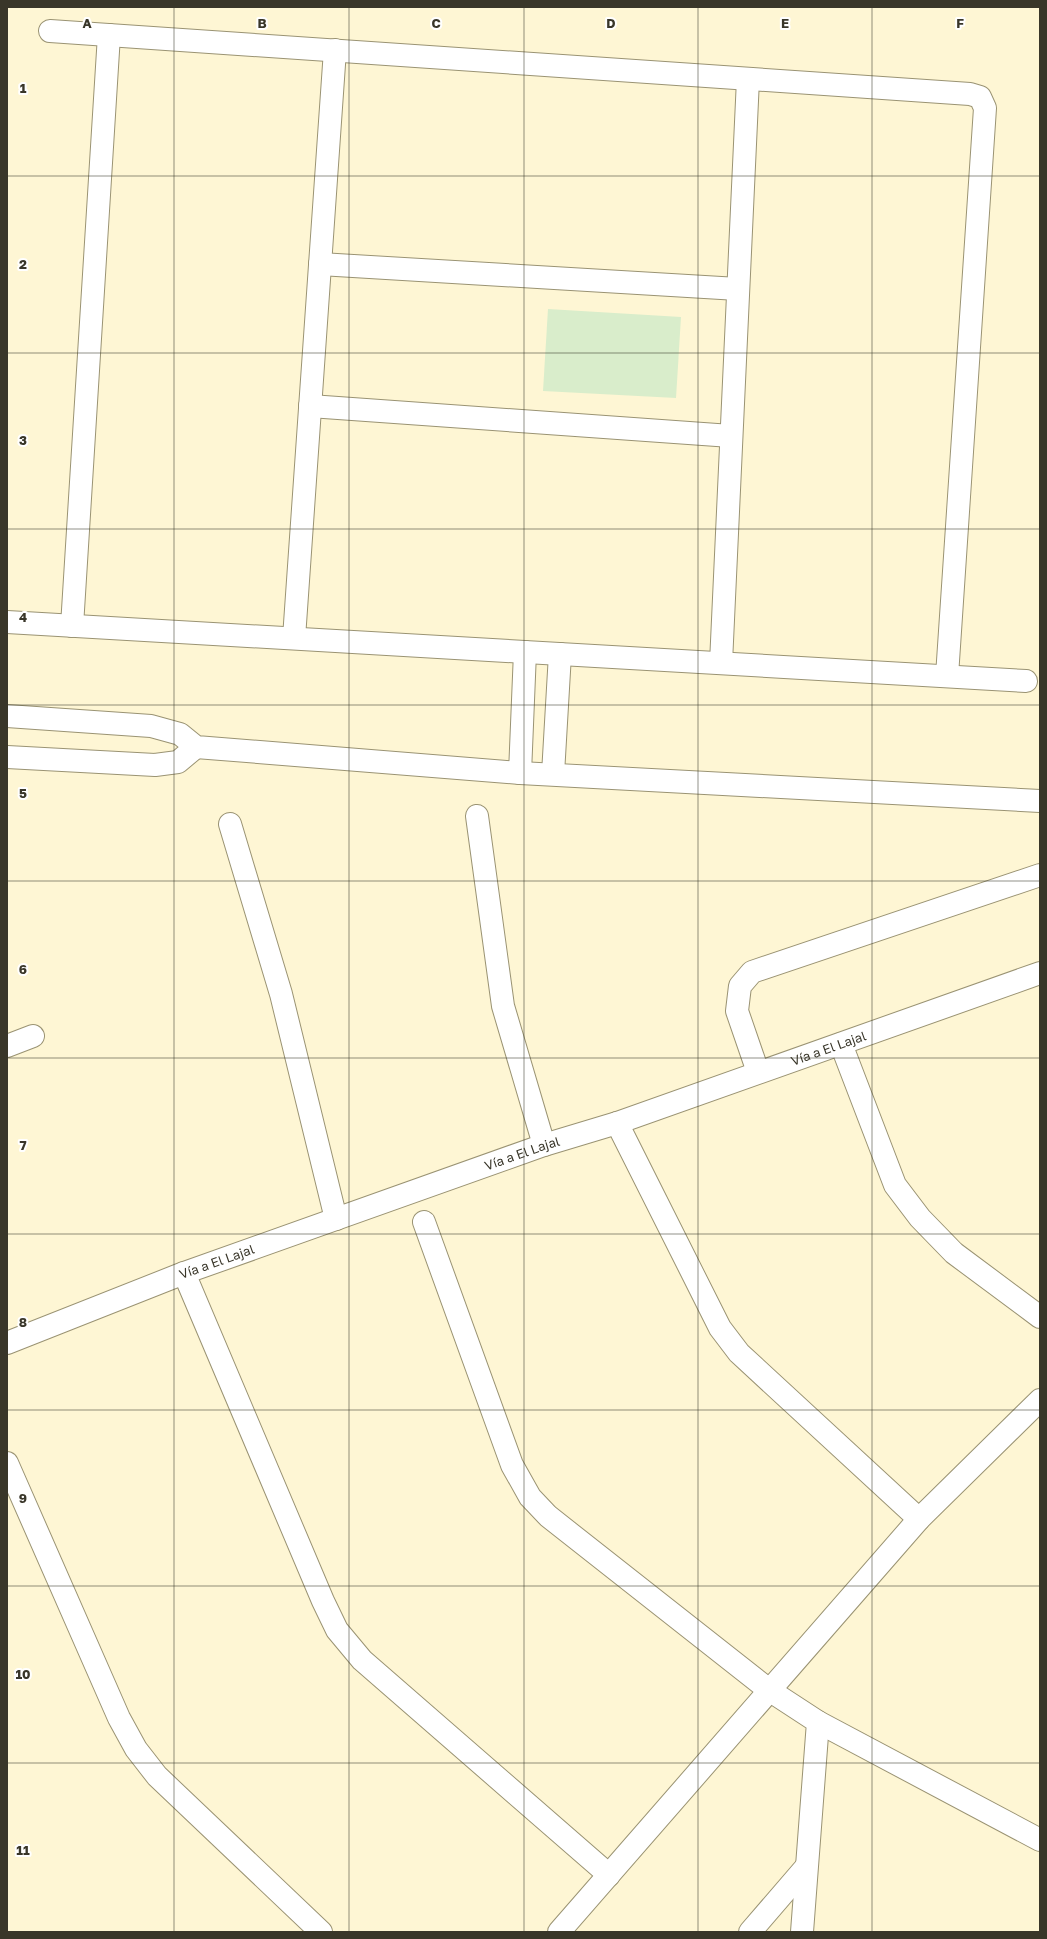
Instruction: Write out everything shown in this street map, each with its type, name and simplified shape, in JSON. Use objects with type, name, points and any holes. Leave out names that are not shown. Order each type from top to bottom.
[{"type":"street","points":[[50,31],[970,94],[980,97],[985,108],[947,676]]},
{"type":"street","points":[[72,626],[109,35]]},
{"type":"street","points":[[294,638],[335,50]]},
{"type":"street","points":[[721,663],[748,79]]},
{"type":"street","points":[[320,264],[738,289]]},
{"type":"street","points":[[310,406],[731,436]]},
{"type":"street","points":[[7,622],[1026,681]]},
{"type":"street","points":[[520,772],[525,652]]},
{"type":"street","points":[[553,774],[560,654]]},
{"type":"street","points":[[7,716],[151,726],[180,734],[196,747],[520,772],[1040,801]]},
{"type":"street","points":[[7,757],[155,765],[178,762],[196,747]]},
{"type":"street","points":[[477,816],[503,1006],[544,1146]]},
{"type":"street","points":[[230,824],[281,994],[336,1219]]},
{"type":"street","points":[[758,1072],[737,1010],[740,986],[752,972],[1040,875]]},
{"type":"street","name":"Vía a El Lajal","points":[[7,1343],[184,1273],[1040,974]]},
{"type":"street","points":[[7,1046],[33,1036]]},
{"type":"street","points":[[841,1044],[896,1185],[908,1202],[920,1218],[954,1253],[1040,1317]]},
{"type":"street","points":[[616,1123],[720,1328],[739,1353],[919,1519]]},
{"type":"street","points":[[424,1222],[512,1465],[530,1497],[548,1516],[770,1690],[818,1722],[1040,1840]]},
{"type":"street","points":[[184,1273],[337,1630],[362,1660],[609,1875]]},
{"type":"street","points":[[559,1932],[919,1519],[1040,1400]]},
{"type":"street","points":[[7,1463],[120,1718],[136,1749],[157,1776],[321,1932]]},
{"type":"street","points":[[802,1932],[818,1722]]},
{"type":"street","points":[[750,1932],[806,1867]]},
{"type":"green space","points":[[548,309],[681,317],[676,398],[543,391]]}]
